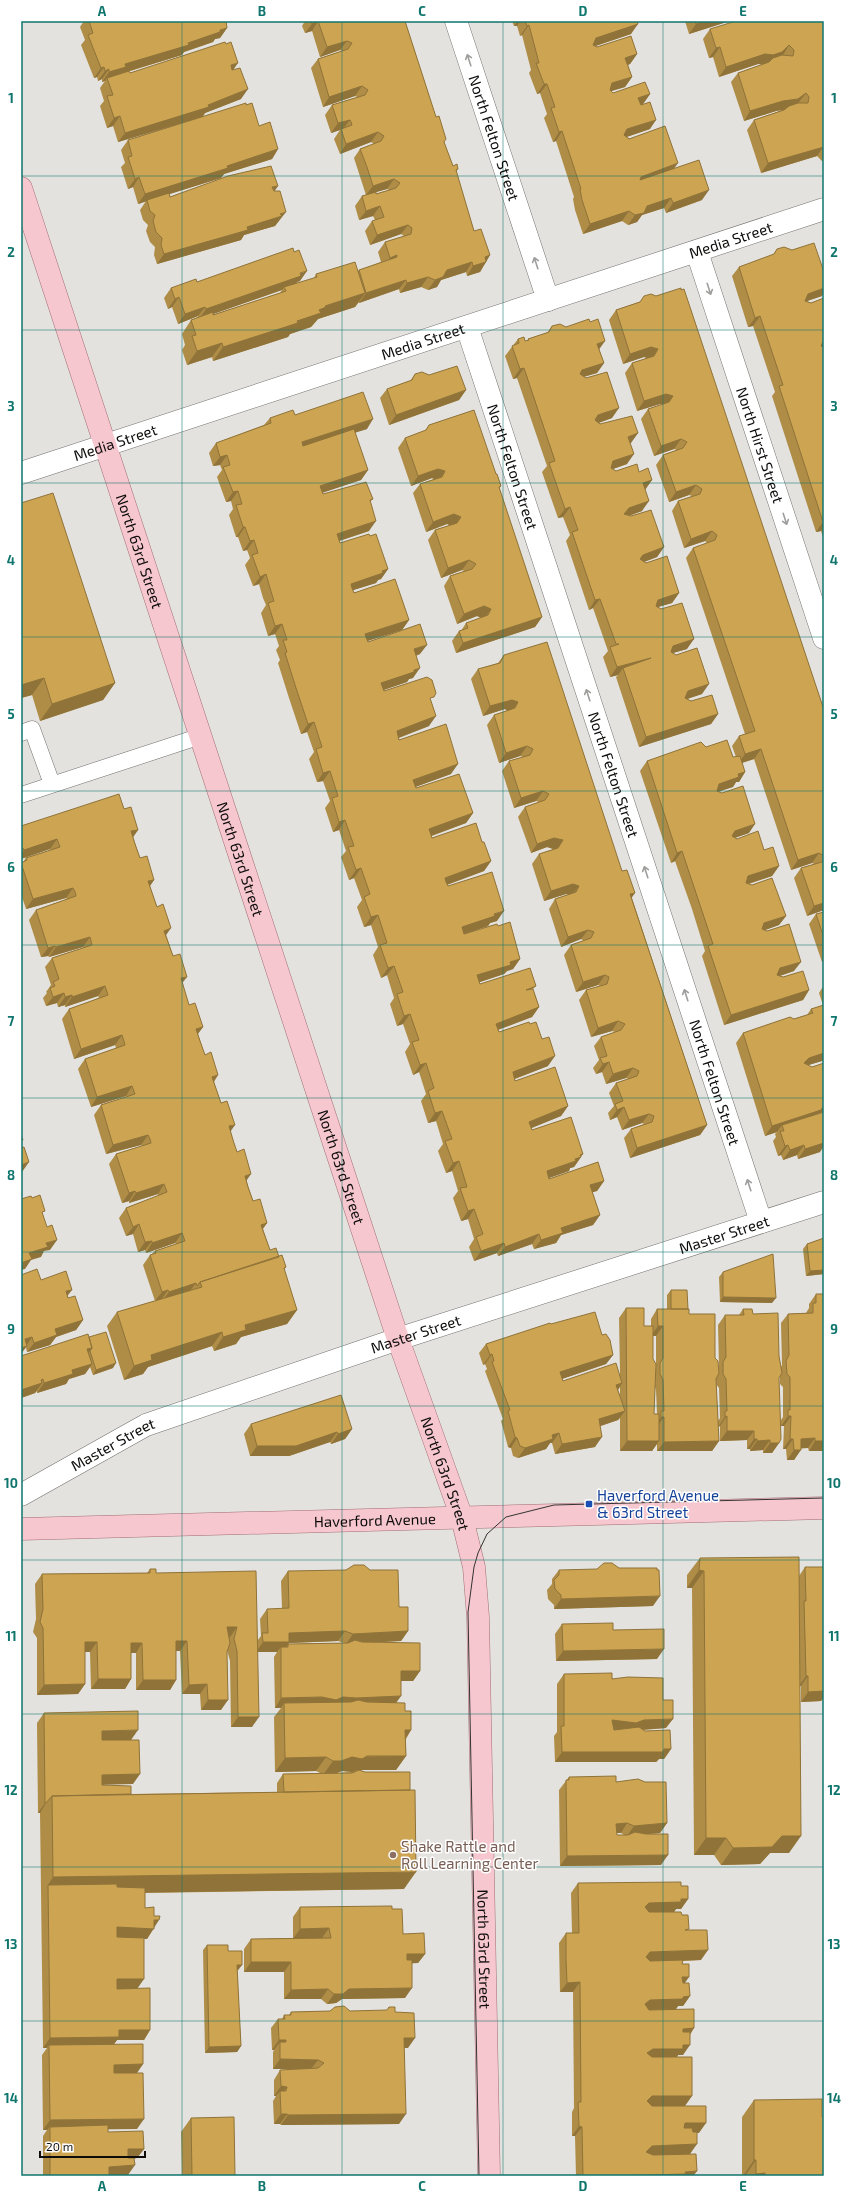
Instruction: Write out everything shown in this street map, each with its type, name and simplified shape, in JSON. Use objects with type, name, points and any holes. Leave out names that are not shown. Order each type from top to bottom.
[{"type":"main road","name":"North 63rd Street","points":[[21,188],[202,736],[398,1339],[462,1518],[474,1567],[478,1617],[489,2176]]},
{"type":"main road","name":"Haverford Avenue","points":[[21,1529],[824,1508]]},
{"type":"street","name":"North Felton Street","points":[[456,21],[548,300]]},
{"type":"street","name":"Media Street","points":[[21,473],[824,209]]},
{"type":"street","name":"North Hirst Street","points":[[697,252],[824,638]]},
{"type":"street","name":"North Felton Street","points":[[467,327],[761,1222]]},
{"type":"street","name":"Master Street","points":[[21,1495],[146,1425],[398,1339],[824,1202]]},
{"type":"lane","points":[[21,733],[32,729],[52,784]]},
{"type":"lane","points":[[21,795],[202,736]]},
{"type":"building","points":[[89,21],[226,21],[227,28],[220,30],[220,32],[188,43],[189,45],[125,64],[126,67],[109,72],[109,69],[105,71],[104,67],[101,68],[88,35],[93,33]]},
{"type":"building","points":[[311,21],[318,21],[312,24]]},
{"type":"building","points":[[318,21],[405,21],[436,117],[439,116],[446,139],[444,142],[453,166],[457,164],[458,169],[456,170],[474,231],[481,229],[490,255],[485,257],[486,262],[473,266],[472,262],[447,270],[443,277],[435,280],[428,277],[407,283],[406,280],[366,293],[359,270],[397,257],[397,255],[390,258],[385,242],[411,234],[412,228],[408,225],[377,235],[372,221],[384,217],[380,206],[366,211],[362,196],[376,192],[376,194],[396,188],[400,183],[394,179],[373,186],[360,149],[381,141],[384,136],[378,132],[346,144],[341,129],[352,125],[351,122],[350,120],[338,123],[332,105],[365,95],[368,90],[362,86],[329,97],[318,59],[348,49],[352,43],[347,41],[327,47]]},
{"type":"building","points":[[525,21],[637,21],[638,24],[596,38],[593,45],[597,47],[631,36],[637,54],[625,58],[632,77],[612,83],[610,90],[613,93],[645,82],[650,94],[638,98],[641,105],[650,102],[656,120],[627,129],[624,135],[629,139],[665,126],[678,163],[641,177],[640,180],[699,160],[709,190],[673,203],[671,198],[647,206],[644,213],[635,215],[629,211],[590,224],[582,200],[581,189],[562,131],[559,132],[551,108],[555,107],[547,84],[544,84],[536,63],[539,63],[529,25],[527,26]]},
{"type":"building","points":[[695,21],[706,21],[696,24]]},
{"type":"building","points":[[736,21],[824,21],[824,147],[768,163],[754,120],[784,110],[789,106],[798,103],[808,103],[809,97],[806,93],[798,99],[783,101],[750,111],[738,73],[769,62],[773,58],[782,55],[793,56],[794,50],[789,45],[782,52],[773,55],[765,54],[726,67],[720,47],[716,48],[710,29]]},
{"type":"building","points":[[225,42],[226,44],[231,42],[238,63],[231,65],[232,70],[240,68],[248,89],[208,105],[209,107],[125,133],[120,116],[114,118],[107,96],[113,95],[107,78],[129,71],[130,73]]},
{"type":"building","points":[[246,103],[246,105],[252,103],[259,126],[270,122],[278,149],[227,166],[228,168],[145,194],[139,177],[135,179],[128,157],[132,156],[128,140]]},
{"type":"building","points":[[271,166],[278,186],[272,187],[274,191],[280,191],[286,212],[280,214],[282,216],[247,227],[248,230],[164,254],[161,245],[162,238],[156,232],[153,221],[155,215],[150,211],[147,200],[169,193],[170,197],[228,176]]},
{"type":"building","points":[[814,243],[824,272],[824,288],[808,294],[805,301],[811,303],[824,298],[824,340],[821,346],[824,347],[824,522],[779,386],[783,385],[760,316],[755,318],[739,267],[774,254],[777,249],[784,247],[792,250]]},
{"type":"building","points":[[293,248],[294,252],[299,250],[307,271],[300,273],[301,276],[206,309],[205,307],[185,314],[179,297],[175,299],[171,288],[196,279],[197,282]]},
{"type":"building","points":[[355,262],[365,293],[325,306],[326,307],[319,310],[321,313],[297,321],[298,323],[223,347],[222,343],[197,351],[192,336],[196,335],[191,320],[213,312],[213,315],[286,291],[284,287],[317,277],[316,274]]},
{"type":"building","points":[[681,288],[681,290],[684,289],[824,710],[824,856],[819,853],[798,860],[761,749],[745,754],[739,736],[755,731],[693,548],[715,540],[717,535],[712,531],[691,539],[678,501],[700,494],[702,489],[696,485],[676,492],[663,455],[683,448],[687,442],[681,439],[661,446],[648,409],[669,402],[673,396],[666,394],[644,401],[632,363],[654,356],[658,349],[651,347],[630,354],[616,310],[640,302],[644,296],[651,294],[656,296]]},
{"type":"building","points":[[589,319],[590,322],[598,319],[605,341],[597,344],[604,363],[582,370],[580,374],[586,378],[607,372],[619,408],[598,415],[595,420],[600,424],[632,416],[638,433],[628,437],[634,454],[613,461],[611,468],[616,471],[637,464],[639,472],[648,468],[652,480],[643,483],[649,501],[629,508],[624,514],[631,516],[651,510],[664,547],[643,555],[640,559],[646,563],[667,556],[679,593],[658,600],[656,606],[661,609],[682,603],[694,639],[673,646],[671,652],[676,655],[697,648],[709,684],[688,691],[685,698],[691,701],[712,695],[718,714],[646,737],[623,668],[651,658],[617,667],[610,647],[619,644],[616,644],[600,599],[595,600],[572,532],[578,530],[570,507],[565,509],[549,463],[555,461],[524,368],[520,369],[512,346],[519,343],[518,339],[524,337],[525,341],[549,332],[552,326],[560,324],[566,327]]},
{"type":"building","points":[[457,366],[466,390],[396,415],[387,389],[412,380],[415,374],[422,372],[429,375]]},
{"type":"building","points":[[363,392],[373,419],[302,442],[303,446],[354,429],[368,470],[320,486],[323,494],[366,482],[373,499],[370,500],[376,521],[337,534],[340,543],[369,534],[370,536],[376,534],[388,569],[382,571],[383,573],[351,584],[352,588],[354,593],[395,579],[409,620],[365,634],[368,642],[420,624],[427,645],[414,649],[420,668],[414,670],[414,672],[381,683],[384,691],[427,677],[432,680],[436,693],[434,697],[430,698],[436,716],[397,731],[399,740],[446,724],[458,764],[413,780],[416,788],[459,774],[473,813],[429,829],[432,838],[476,823],[482,842],[484,842],[491,861],[445,878],[446,882],[448,886],[492,872],[504,911],[494,914],[495,916],[462,927],[464,934],[497,924],[498,926],[510,922],[520,959],[510,962],[511,965],[477,975],[480,984],[530,968],[536,986],[526,990],[533,989],[539,1007],[496,1024],[499,1032],[529,1022],[530,1024],[536,1022],[542,1039],[549,1037],[555,1056],[513,1072],[515,1081],[555,1067],[568,1106],[529,1122],[532,1130],[571,1117],[583,1154],[580,1155],[581,1157],[575,1159],[576,1161],[547,1171],[549,1179],[598,1162],[604,1181],[590,1185],[600,1215],[561,1228],[563,1233],[541,1240],[539,1234],[505,1247],[504,1243],[481,1251],[476,1237],[483,1234],[474,1209],[468,1211],[460,1188],[467,1187],[459,1161],[453,1163],[445,1141],[452,1139],[442,1111],[435,1113],[428,1091],[434,1088],[426,1063],[420,1065],[412,1042],[419,1040],[410,1014],[404,1016],[397,994],[403,992],[394,966],[388,968],[380,945],[387,943],[378,915],[371,917],[364,897],[370,894],[361,868],[356,870],[348,847],[354,846],[345,820],[339,822],[332,798],[338,796],[330,771],[323,773],[316,749],[322,747],[314,722],[308,724],[296,688],[285,653],[287,652],[283,640],[287,640],[282,624],[275,626],[268,603],[274,601],[266,574],[260,577],[252,555],[258,553],[254,540],[250,541],[245,527],[243,527],[236,505],[242,504],[238,491],[233,492],[223,467],[230,465],[227,455],[220,457],[216,443],[271,423],[270,418],[293,410],[295,415]]},
{"type":"building","points":[[474,410],[501,486],[499,487],[542,617],[463,643],[459,631],[468,628],[466,623],[488,615],[491,609],[484,606],[464,614],[450,576],[472,569],[476,564],[469,560],[448,568],[435,530],[457,523],[461,517],[454,514],[433,522],[420,484],[442,477],[445,471],[438,469],[418,476],[405,438],[426,430],[429,425]]},
{"type":"building","points":[[53,493],[115,683],[52,704],[44,678],[21,685],[21,503]]},
{"type":"building","points":[[547,642],[622,871],[627,870],[635,893],[630,894],[707,1125],[637,1148],[631,1129],[652,1122],[654,1116],[649,1114],[629,1120],[624,1107],[617,1110],[615,1104],[623,1101],[616,1083],[637,1076],[639,1071],[633,1068],[613,1074],[609,1062],[603,1064],[600,1058],[607,1056],[601,1037],[621,1030],[625,1024],[618,1021],[598,1028],[586,990],[607,984],[609,977],[605,975],[583,982],[571,945],[591,938],[594,932],[588,930],[568,937],[555,899],[576,892],[579,886],[573,884],[551,891],[539,854],[558,848],[563,840],[554,838],[537,844],[525,807],[545,800],[549,794],[543,791],[521,798],[509,761],[530,755],[533,749],[527,746],[506,753],[494,715],[515,708],[518,702],[512,700],[490,706],[478,669],[500,663],[504,655]]},
{"type":"building","points":[[727,740],[733,757],[740,756],[745,772],[738,774],[739,777],[719,784],[717,791],[722,793],[743,786],[755,824],[735,831],[732,836],[737,839],[758,831],[764,850],[773,847],[779,866],[748,876],[746,883],[752,885],[772,878],[786,916],[764,923],[762,929],[767,931],[789,924],[801,962],[780,968],[777,975],[783,977],[803,971],[809,990],[731,1015],[708,946],[713,944],[682,851],[677,853],[647,761],[701,742],[706,747]]},
{"type":"building","points":[[119,794],[124,809],[131,807],[138,830],[131,831],[135,844],[140,858],[147,856],[154,880],[148,881],[157,907],[163,904],[171,928],[164,931],[173,956],[180,954],[187,977],[181,978],[189,1005],[195,1003],[203,1027],[196,1029],[205,1055],[211,1052],[218,1075],[212,1077],[221,1103],[227,1101],[235,1125],[229,1126],[237,1152],[244,1149],[251,1174],[245,1176],[248,1187],[253,1201],[260,1199],[267,1223],[261,1225],[270,1250],[276,1248],[279,1257],[200,1282],[197,1286],[196,1283],[169,1292],[168,1290],[162,1292],[150,1255],[156,1253],[155,1251],[185,1241],[182,1233],[152,1243],[152,1241],[145,1242],[139,1224],[133,1227],[126,1208],[167,1192],[164,1184],[136,1193],[135,1191],[129,1193],[116,1154],[151,1143],[150,1139],[148,1135],[113,1145],[101,1105],[135,1094],[132,1086],[97,1097],[85,1059],[125,1045],[122,1035],[81,1049],[69,1009],[108,995],[105,986],[72,997],[72,995],[65,997],[64,993],[53,997],[50,988],[55,986],[53,982],[59,979],[52,958],[92,945],[90,937],[48,948],[36,910],[76,896],[75,892],[73,888],[33,899],[21,863],[27,860],[26,858],[60,847],[57,839],[24,850],[23,848],[21,849],[21,826]]},
{"type":"building","points":[[824,857],[824,903],[814,906],[801,868],[822,862]]},
{"type":"building","points":[[824,912],[824,938],[816,914]]},
{"type":"building","points":[[824,1005],[824,1053],[809,1058],[804,1063],[812,1067],[824,1063],[824,1105],[821,1110],[772,1126],[743,1033],[790,1017],[794,1019],[813,1013],[811,1009]]},
{"type":"building","points":[[824,1112],[824,1143],[805,1149],[804,1145],[790,1150],[788,1145],[785,1146],[780,1131],[784,1131],[782,1125]]},
{"type":"building","points":[[24,1147],[29,1162],[21,1165],[21,1148]]},
{"type":"building","points":[[40,1195],[45,1211],[42,1212],[47,1227],[52,1225],[57,1240],[46,1243],[48,1247],[29,1253],[32,1259],[21,1263],[21,1199],[31,1196],[32,1198]]},
{"type":"building","points":[[824,1238],[824,1270],[810,1271],[807,1244]]},
{"type":"building","points":[[773,1254],[776,1298],[723,1297],[723,1272]]},
{"type":"building","points":[[282,1255],[286,1267],[284,1268],[297,1310],[245,1325],[246,1330],[223,1337],[222,1332],[151,1355],[152,1360],[134,1366],[117,1312],[202,1287],[200,1282]]},
{"type":"building","points":[[37,1269],[41,1280],[66,1271],[72,1290],[66,1291],[68,1298],[75,1296],[83,1320],[55,1329],[57,1335],[34,1343],[32,1337],[25,1339],[27,1346],[21,1348],[21,1275]]},
{"type":"building","points":[[671,1290],[687,1290],[688,1309],[671,1309]]},
{"type":"building","points":[[816,1294],[824,1294],[824,1441],[815,1441],[815,1438],[801,1439],[801,1450],[794,1450],[793,1439],[790,1439],[791,1416],[788,1416],[788,1410],[790,1410],[790,1377],[787,1374],[786,1361],[789,1355],[788,1314],[813,1313],[813,1303],[816,1303]]},
{"type":"building","points":[[626,1308],[644,1308],[644,1326],[653,1326],[653,1359],[656,1364],[654,1414],[659,1414],[659,1441],[627,1441]]},
{"type":"building","points":[[657,1309],[689,1309],[689,1314],[715,1314],[715,1358],[718,1361],[719,1373],[716,1379],[719,1441],[664,1442],[664,1417],[661,1417],[661,1411],[664,1411],[663,1380],[660,1374],[660,1363],[663,1358],[663,1326],[658,1326]]},
{"type":"building","points":[[743,1309],[752,1309],[753,1314],[778,1313],[779,1356],[782,1373],[779,1378],[781,1439],[779,1443],[770,1443],[770,1440],[757,1441],[757,1439],[754,1439],[754,1431],[727,1431],[727,1416],[725,1417],[725,1411],[727,1411],[726,1379],[723,1374],[723,1362],[726,1357],[725,1315],[744,1315]]},
{"type":"building","points":[[595,1312],[602,1335],[606,1334],[610,1340],[613,1355],[560,1372],[563,1381],[616,1363],[622,1383],[616,1385],[625,1411],[599,1419],[602,1437],[562,1444],[559,1433],[552,1435],[553,1439],[525,1448],[520,1446],[517,1438],[515,1437],[508,1411],[510,1410],[492,1362],[494,1361],[492,1354],[490,1355],[486,1344],[550,1323],[551,1324]]},
{"type":"building","points":[[106,1332],[116,1363],[96,1370],[90,1351],[92,1348],[89,1337]]},
{"type":"building","points":[[88,1334],[92,1348],[87,1349],[92,1364],[72,1370],[73,1374],[44,1383],[43,1379],[41,1380],[42,1383],[21,1390],[21,1356]]},
{"type":"building","points":[[341,1395],[352,1429],[338,1434],[337,1432],[296,1446],[257,1446],[251,1424]]},
{"type":"building","points":[[799,1557],[801,1836],[782,1836],[772,1847],[733,1848],[726,1838],[706,1838],[704,1571],[699,1570],[700,1558]]},
{"type":"building","points":[[604,1563],[612,1563],[619,1568],[657,1568],[657,1570],[659,1570],[660,1596],[561,1599],[561,1595],[555,1589],[554,1580],[559,1575],[559,1570],[597,1569]]},
{"type":"building","points":[[354,1565],[364,1565],[370,1570],[398,1570],[399,1607],[408,1607],[408,1631],[353,1634],[345,1631],[289,1633],[289,1642],[263,1642],[262,1633],[268,1633],[267,1609],[289,1608],[288,1571],[346,1570]]},
{"type":"building","points":[[805,1567],[824,1567],[824,1691],[808,1692],[808,1676],[806,1676],[804,1601],[806,1601]]},
{"type":"building","points":[[150,1569],[156,1569],[156,1573],[256,1571],[259,1717],[238,1717],[237,1651],[234,1639],[237,1627],[227,1627],[230,1643],[227,1652],[228,1700],[208,1700],[207,1684],[189,1685],[187,1641],[176,1641],[176,1680],[143,1680],[142,1643],[131,1643],[131,1679],[98,1679],[97,1642],[85,1642],[85,1684],[44,1685],[43,1628],[40,1622],[43,1609],[42,1574],[150,1573]]},
{"type":"building","points":[[613,1623],[613,1630],[664,1629],[664,1649],[563,1651],[562,1624]]},
{"type":"building","points":[[355,1640],[362,1642],[420,1643],[420,1671],[401,1671],[401,1696],[356,1698],[343,1697],[336,1700],[322,1697],[281,1698],[281,1647],[288,1647],[288,1644],[348,1643]]},
{"type":"building","points":[[612,1673],[612,1679],[628,1677],[663,1678],[663,1700],[673,1700],[673,1719],[644,1720],[636,1723],[612,1720],[614,1730],[639,1727],[645,1731],[670,1730],[671,1749],[664,1749],[663,1752],[562,1752],[561,1726],[564,1726],[564,1674]]},
{"type":"building","points":[[358,1700],[367,1702],[405,1703],[405,1711],[411,1711],[411,1730],[405,1730],[406,1756],[367,1756],[362,1759],[352,1757],[341,1761],[333,1761],[326,1757],[285,1758],[284,1703],[351,1702]]},
{"type":"building","points":[[138,1711],[138,1730],[102,1731],[102,1740],[139,1740],[140,1774],[102,1775],[102,1785],[131,1786],[131,1794],[52,1796],[45,1803],[44,1713]]},
{"type":"building","points":[[359,1770],[365,1772],[410,1772],[410,1790],[284,1792],[283,1774],[352,1773]]},
{"type":"building","points":[[616,1776],[616,1782],[638,1779],[645,1782],[666,1782],[667,1823],[634,1826],[627,1823],[616,1824],[617,1835],[628,1835],[635,1832],[646,1834],[668,1834],[668,1855],[567,1856],[566,1780],[569,1780],[569,1777]]},
{"type":"building","points":[[415,1790],[416,1872],[53,1877],[52,1796]]},
{"type":"building","points":[[681,1882],[681,1886],[688,1886],[688,1899],[681,1899],[681,1902],[649,1903],[645,1907],[649,1912],[681,1912],[682,1915],[688,1915],[689,1929],[685,1930],[707,1930],[708,1950],[650,1952],[646,1957],[650,1961],[683,1960],[682,1964],[689,1964],[689,1977],[682,1977],[683,1983],[689,1983],[690,1996],[683,1997],[683,1999],[650,2000],[645,2004],[649,2010],[694,2009],[694,2028],[683,2029],[683,2032],[690,2032],[690,2045],[683,2045],[683,2049],[653,2049],[647,2053],[652,2057],[692,2057],[692,2096],[652,2096],[647,2101],[652,2106],[706,2106],[706,2123],[685,2123],[684,2128],[692,2128],[693,2132],[697,2132],[697,2144],[652,2146],[646,2152],[653,2155],[696,2154],[697,2171],[685,2172],[686,2174],[583,2176],[582,2127],[579,2126],[578,2102],[581,2102],[580,1982],[567,1983],[566,1959],[566,1933],[579,1933],[578,1883]]},
{"type":"building","points":[[117,1884],[117,1887],[145,1888],[145,1908],[154,1907],[154,1916],[160,1916],[159,1920],[154,1920],[154,1929],[117,1927],[117,1937],[144,1938],[144,1979],[117,1979],[117,1989],[150,1988],[150,2030],[119,2030],[119,2037],[50,2038],[48,1885]]},
{"type":"building","points":[[392,1906],[392,1909],[402,1909],[403,1934],[424,1933],[425,1954],[407,1954],[407,1960],[412,1960],[412,1988],[349,1989],[343,1994],[334,1994],[328,1989],[291,1990],[291,1962],[251,1962],[251,1939],[331,1938],[329,1928],[300,1929],[300,1907]]},
{"type":"building","points":[[207,1945],[228,1945],[228,1951],[242,1951],[242,1965],[237,1965],[241,2046],[209,2047]]},
{"type":"building","points":[[344,2006],[350,2011],[387,2010],[389,2007],[395,2007],[395,2012],[414,2013],[415,2038],[404,2038],[406,2114],[281,2114],[280,2091],[286,2091],[287,2087],[281,2086],[280,2070],[318,2068],[324,2063],[318,2060],[280,2059],[280,2042],[286,2042],[286,2040],[279,2040],[278,2019],[285,2019],[284,2015],[291,2015],[291,2012],[330,2011],[335,2007]]},
{"type":"building","points":[[143,2044],[143,2064],[114,2065],[114,2073],[143,2073],[144,2119],[50,2120],[49,2045]]},
{"type":"building","points":[[822,2099],[822,2117],[824,2117],[824,2176],[765,2176],[765,2173],[756,2174],[756,2160],[754,2160],[754,2100]]},
{"type":"building","points":[[234,2117],[235,2176],[192,2176],[191,2118]]},
{"type":"building","points":[[108,2125],[108,2132],[143,2131],[144,2149],[128,2149],[128,2158],[134,2158],[135,2165],[109,2167],[109,2176],[50,2176],[50,2127]]},
{"type":"tram line","points":[[479,2176],[468,1612],[474,1567],[478,1553],[487,1534],[506,1517],[554,1505],[824,1498]]},
{"type":"place","name":"Haverford Avenue & 63rd Street","points":[[589,1504]]},
{"type":"place","name":"Shake Rattle and Roll Learning Center","points":[[393,1855]]}]
